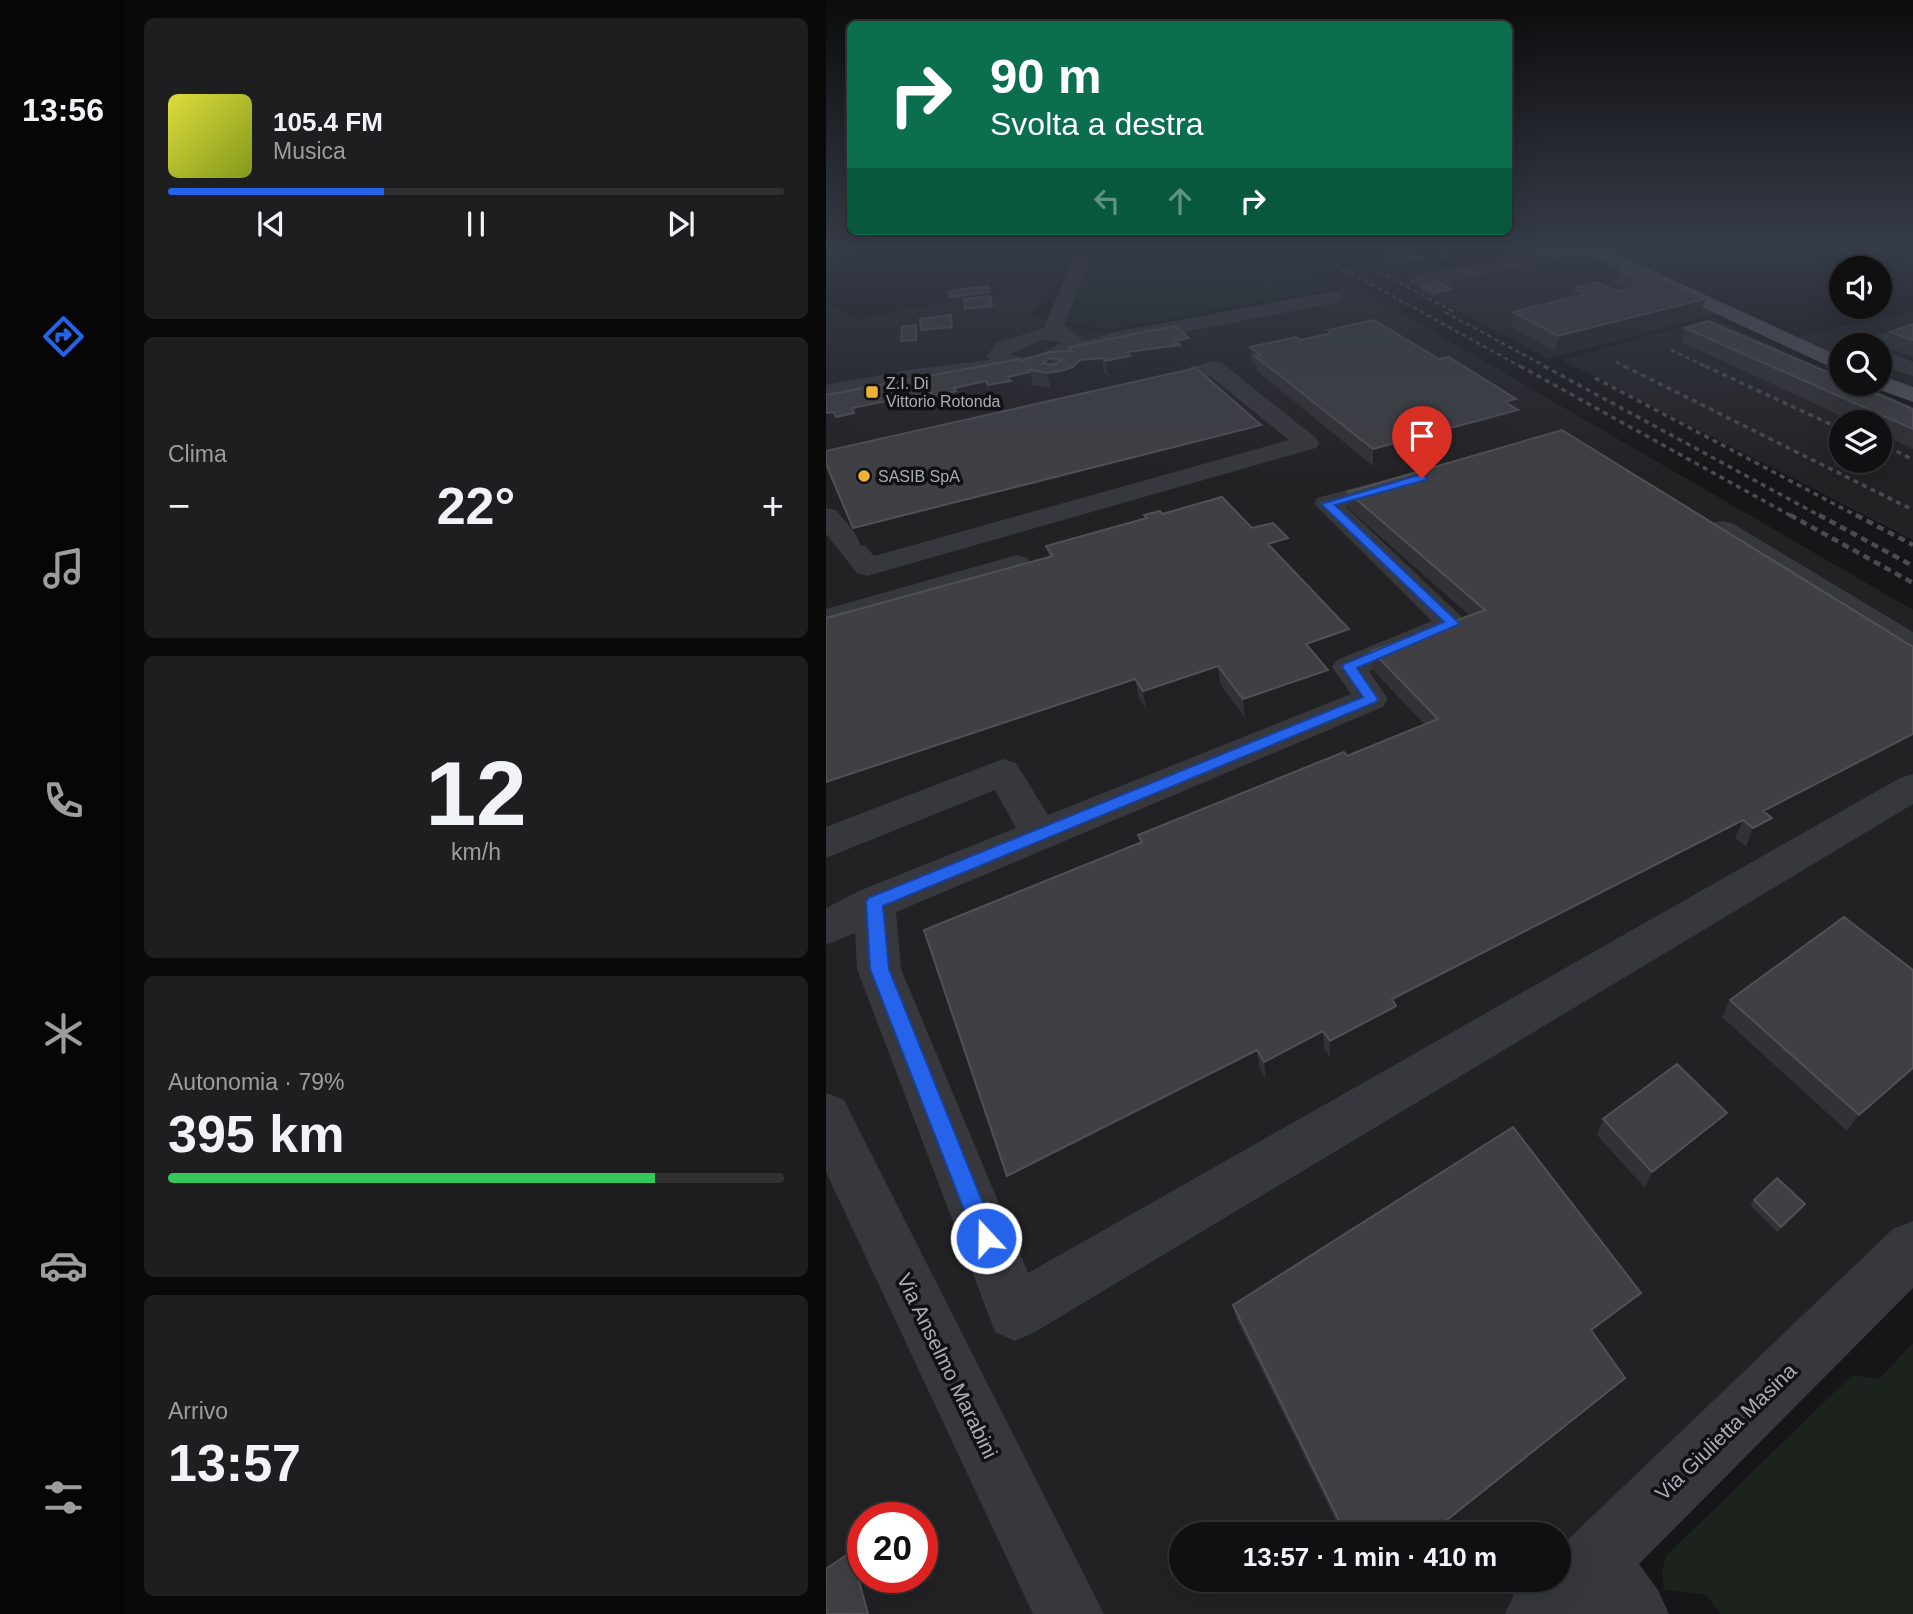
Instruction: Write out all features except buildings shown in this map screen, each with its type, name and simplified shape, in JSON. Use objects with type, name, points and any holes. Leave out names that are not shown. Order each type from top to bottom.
[{"type":"main road","points":[[1754,324],[1829,359]]},
{"type":"main road","points":[[1892,387],[1913,395]]},
{"type":"street","points":[[1062,334],[1065,324]]},
{"type":"street","points":[[826,392],[907,377],[1013,350],[1062,334],[1117,338],[1192,324]]},
{"type":"street","points":[[1892,338],[1913,332]]},
{"type":"street","points":[[1013,350],[1062,334]]},
{"type":"street","points":[[1892,360],[1913,369]]},
{"type":"street","points":[[826,516],[858,569],[1307,443],[1214,368],[1198,372]]},
{"type":"street","points":[[826,928],[874,902],[1371,699],[1349,667],[1453,624],[1327,504],[1429,475]]},
{"type":"street","points":[[1701,517],[1913,646]]},
{"type":"street","points":[[826,620],[1017,564]]},
{"type":"street","points":[[826,843],[1003,772],[1040,835]]},
{"type":"street","points":[[874,902],[880,969],[1014,1312],[1913,787]]},
{"type":"street","name":"Via Anselmo Marabini","points":[[828,1126],[1069,1614]]},
{"type":"street","name":"Via Giulietta Masina","points":[[1539,1614],[1913,1250]]},
{"type":"street","points":[[1594,1561],[1634,1614]]},
{"type":"shaded area","points":[[826,324],[1067,324],[1104,333],[1152,324],[1420,324],[1913,610],[1913,1265],[1574,1614],[826,1614]]},
{"type":"shaded area","points":[[1076,324],[1142,324],[1106,331]]},
{"type":"shaded area","points":[[1484,324],[1679,324],[1549,359]]},
{"type":"shaded area","points":[[1689,324],[1725,324],[1829,371],[1829,396],[1888,396],[1913,407],[1913,540],[1562,360]]},
{"type":"shaded area","points":[[1854,324],[1913,324],[1913,393],[1892,384],[1892,333],[1829,333],[1829,357],[1788,338]]},
{"type":"shaded area","points":[[1913,1343],[1913,1614],[1721,1614],[1705,1594],[1664,1590],[1662,1571],[1666,1556],[1852,1375],[1879,1379]]},
{"type":"railway","points":[[1444,324],[1523,368]]},
{"type":"railway","points":[[1468,324],[1548,368]]},
{"type":"railway","points":[[1671,350],[1709,368]]},
{"type":"railway","points":[[1616,362],[1624,366]]},
{"type":"railway","points":[[1520,366],[1793,517]]},
{"type":"railway","points":[[1544,366],[1822,517]]},
{"type":"railway","points":[[1624,366],[1913,510]]},
{"type":"railway","points":[[1624,366],[1628,368]]},
{"type":"railway","points":[[1705,366],[1829,423]]},
{"type":"railway","points":[[1595,378],[1859,517]]},
{"type":"railway","points":[[1892,449],[1913,460]]},
{"type":"railway","points":[[1790,515],[1913,583]]},
{"type":"railway","points":[[1819,515],[1913,566]]},
{"type":"railway","points":[[1856,515],[1913,545]]},
{"type":"place","name":"Z.I. Di Vittorio Rotonda","points":[[872,392]]},
{"type":"place","name":"SASIB SpA","points":[[864,476]]},
{"type":"route","points":[[986,1238],[880,969],[874,902],[1371,699],[1349,667],[1453,624],[1327,504],[1422,478]]}]
